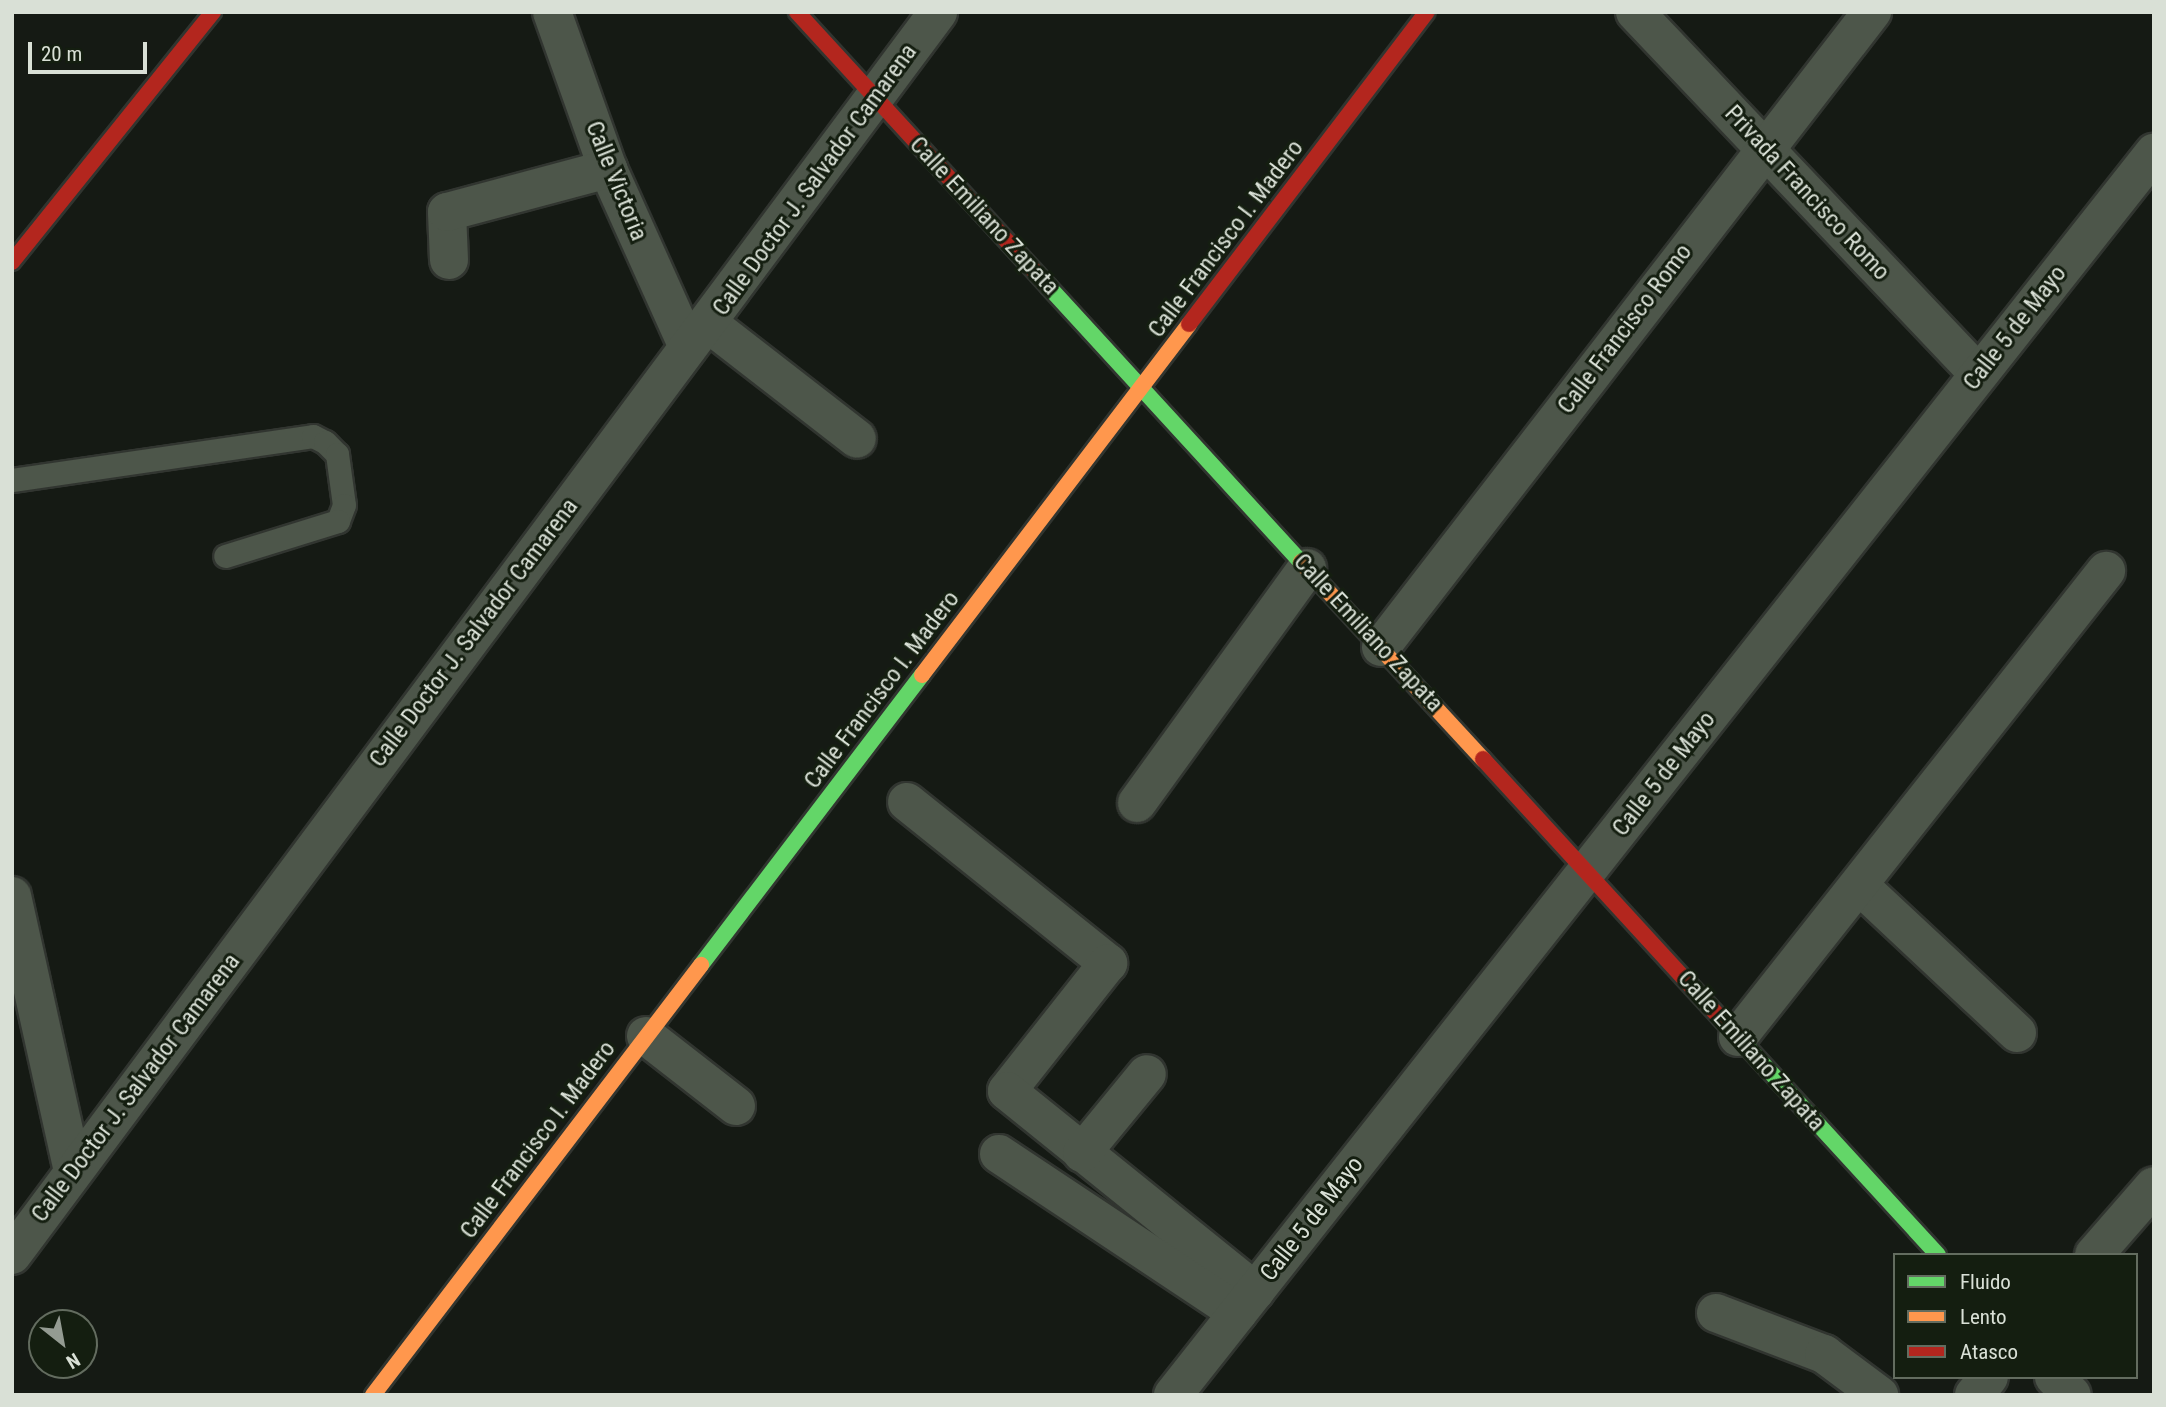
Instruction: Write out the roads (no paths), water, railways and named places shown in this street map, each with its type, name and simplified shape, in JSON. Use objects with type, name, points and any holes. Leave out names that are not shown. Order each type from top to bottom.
[{"type":"street","points":[[12,262],[213,12]]},
{"type":"street","name":"Calle Victoria","points":[[552,12],[608,169],[698,335]]},
{"type":"street","name":"Calle Emiliano Zapata","points":[[797,12],[1936,1253]]},
{"type":"street","name":"Calle Doctor J. Salvador Camarena","points":[[12,1255],[939,12]]},
{"type":"street","name":"Calle Francisco I. Madero","points":[[373,1395],[1427,12]]},
{"type":"street","name":"Privada Francisco Romo","points":[[1635,12],[1979,374]]},
{"type":"street","name":"Calle Francisco Romo","points":[[1381,647],[1871,12]]},
{"type":"street","name":"Calle 5 de Mayo","points":[[1173,1395],[2154,153]]},
{"type":"street","points":[[449,260],[447,212],[608,169]]},
{"type":"street","points":[[698,335],[857,439]]},
{"type":"street","points":[[1137,803],[1307,568]]},
{"type":"street","points":[[1738,1037],[1860,886],[2106,571]]},
{"type":"street","points":[[908,802],[1108,963],[1007,1091],[1082,1153],[1246,1302]]},
{"type":"street","points":[[1860,886],[2017,1033]]},
{"type":"street","points":[[12,897],[73,1171]]},
{"type":"street","points":[[646,1036],[736,1106]]},
{"type":"street","points":[[1082,1153],[1147,1074]]},
{"type":"street","points":[[999,1154],[1246,1302]]},
{"type":"street","points":[[2096,1253],[2154,1186]]},
{"type":"street","points":[[1716,1313],[1824,1354],[1879,1395]]},
{"type":"street","points":[[1974,1395],[1987,1379]]},
{"type":"street","points":[[2056,1379],[2072,1395]]},
{"type":"lane","points":[[12,480],[313,436],[325,442],[337,454],[344,505],[338,521],[225,556]]}]
